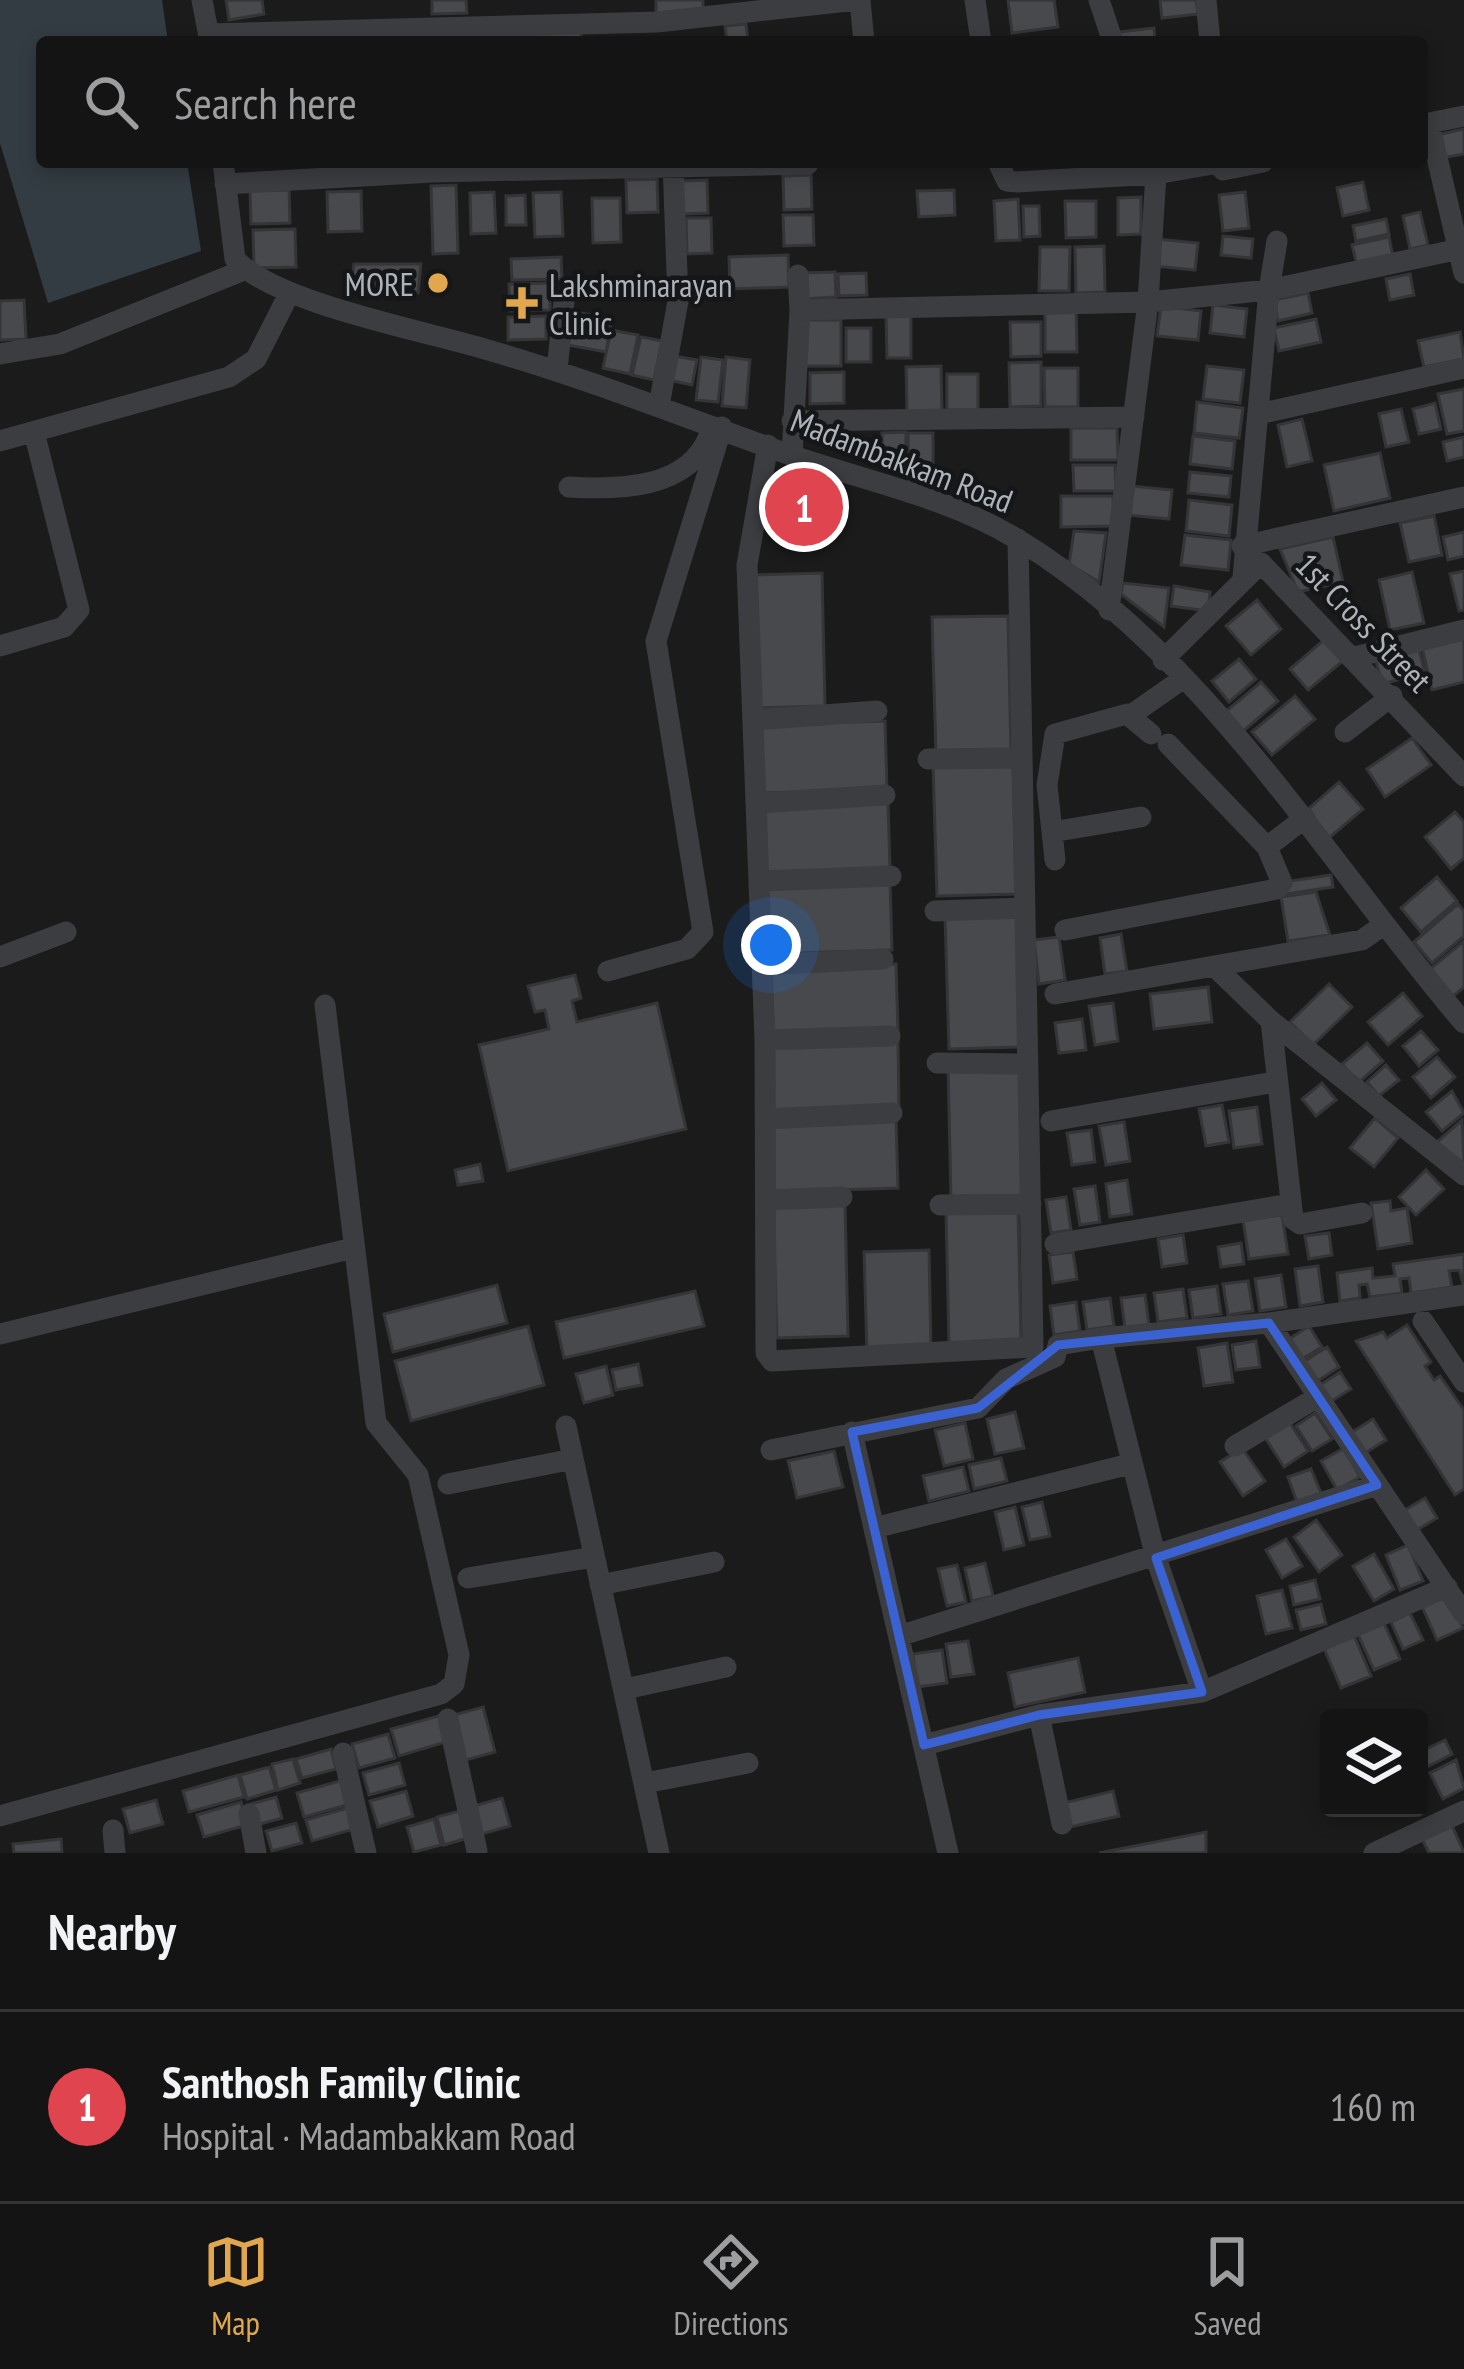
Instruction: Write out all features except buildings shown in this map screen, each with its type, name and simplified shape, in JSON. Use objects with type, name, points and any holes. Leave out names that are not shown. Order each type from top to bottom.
[{"type":"street","points":[[202,0],[210,36]]},
{"type":"street","points":[[484,0],[486,26]]},
{"type":"street","points":[[256,36],[486,26],[658,32],[714,8],[858,0],[863,36]]},
{"type":"street","points":[[975,0],[980,36]]},
{"type":"street","points":[[1099,0],[1111,36]]},
{"type":"street","points":[[1206,0],[1209,36]]},
{"type":"street","points":[[1464,116],[1429,123],[1464,273]]},
{"type":"street","points":[[0,354],[60,344],[244,270],[235,259],[224,173],[448,168]]},
{"type":"street","points":[[659,406],[678,301],[673,168]]},
{"type":"street","points":[[1001,168],[1007,181],[1017,182],[1154,168],[1223,172]]},
{"type":"street","points":[[1109,610],[1148,302],[1154,168]]},
{"type":"street","points":[[1277,242],[1242,546],[1258,561],[1464,497]]},
{"type":"street","points":[[800,310],[1148,302],[1269,290],[1460,249]]},
{"type":"street","name":"Madambakkam Road","points":[[244,270],[289,295],[557,370],[944,504],[1018,539],[1109,610],[1163,660],[1305,818],[1382,926],[1464,1023]]},
{"type":"street","points":[[792,455],[798,275]]},
{"type":"street","points":[[0,441],[230,377],[256,358],[289,295]]},
{"type":"street","points":[[557,370],[564,301]]},
{"type":"street","points":[[1259,414],[1464,368]]},
{"type":"street","points":[[792,421],[1134,417]]},
{"type":"street","points":[[569,487],[621,488],[685,470],[700,458],[718,426]]},
{"type":"street","points":[[608,971],[687,949],[703,932],[656,641],[718,426]]},
{"type":"street","points":[[0,646],[64,627],[79,610],[34,432]]},
{"type":"street","points":[[768,445],[747,565],[765,1040],[766,1353],[780,1363],[1033,1347],[1018,539]]},
{"type":"street","name":"1st Cross Street","points":[[1163,660],[1258,561],[1355,657],[1464,776]]},
{"type":"street","points":[[1355,657],[1464,630]]},
{"type":"street","points":[[1055,860],[1047,785],[1055,734],[1131,715],[1181,680]]},
{"type":"street","points":[[1345,731],[1392,696]]},
{"type":"street","points":[[754,720],[877,712]]},
{"type":"street","points":[[1065,930],[1277,889],[1282,883],[1267,847],[1131,715]]},
{"type":"street","points":[[928,759],[1022,758]]},
{"type":"street","points":[[759,803],[885,795]]},
{"type":"street","points":[[1052,832],[1142,817]]},
{"type":"street","points":[[1267,847],[1305,818]]},
{"type":"street","points":[[760,880],[891,876]]},
{"type":"street","points":[[935,911],[1025,908]]},
{"type":"street","points":[[1055,994],[1362,940],[1382,926]]},
{"type":"street","points":[[0,957],[66,932]]},
{"type":"street","points":[[762,964],[884,959]]},
{"type":"street","points":[[1214,966],[1271,1021],[1464,1175]]},
{"type":"street","points":[[0,1816],[441,1694],[454,1684],[460,1655],[418,1475],[376,1423],[325,1005]]},
{"type":"street","points":[[1271,1021],[1290,1204],[1300,1224],[1362,1214]]},
{"type":"street","points":[[765,1040],[890,1036]]},
{"type":"street","points":[[937,1063],[1028,1064]]},
{"type":"street","points":[[1052,1121],[1275,1082]]},
{"type":"street","points":[[766,1119],[892,1113]]},
{"type":"street","points":[[766,1200],[842,1197]]},
{"type":"street","points":[[940,1205],[1031,1204]]},
{"type":"street","points":[[1055,1244],[1290,1204]]},
{"type":"street","points":[[0,1334],[353,1248]]},
{"type":"street","points":[[771,1450],[978,1408],[1006,1379],[1054,1357],[1058,1345],[1269,1323],[1464,1295]]},
{"type":"street","points":[[1423,1321],[1464,1382]]},
{"type":"street","points":[[1269,1323],[1464,1614]]},
{"type":"street","points":[[1101,1338],[1156,1558],[1202,1692]]},
{"type":"street","points":[[1235,1446],[1316,1398]]},
{"type":"street","points":[[566,1426],[659,1853]]},
{"type":"street","points":[[851,1432],[948,1853]]},
{"type":"street","points":[[448,1484],[573,1459]]},
{"type":"street","points":[[874,1528],[1130,1464]]},
{"type":"street","points":[[899,1636],[1377,1485]]},
{"type":"street","points":[[468,1579],[594,1557]]},
{"type":"street","points":[[600,1585],[714,1562]]},
{"type":"street","points":[[924,1745],[1039,1715],[1202,1692],[1447,1587]]},
{"type":"street","points":[[626,1689],[725,1667]]},
{"type":"street","points":[[1039,1715],[1062,1824]]},
{"type":"street","points":[[448,1719],[484,1850],[466,1853]]},
{"type":"street","points":[[343,1753],[365,1853]]},
{"type":"street","points":[[645,1783],[748,1763]]},
{"type":"street","points":[[1374,1853],[1464,1810]]},
{"type":"street","points":[[249,1814],[256,1853]]},
{"type":"highlighted area","points":[[1269,1323],[1377,1485],[1156,1558],[1202,1692],[1039,1715],[924,1745],[852,1432],[978,1408],[1058,1345]]},
{"type":"shaded area","points":[[0,0],[162,0],[167,36],[36,36],[36,168],[188,168],[201,251],[48,303],[0,143]]},
{"type":"place","name":"MORE","points":[[438,283]]},
{"type":"place","name":"Lakshminarayan Clinic","points":[[522,303]]},
{"type":"place","name":"Santhosh Family Clinic","points":[[804,507]]}]
